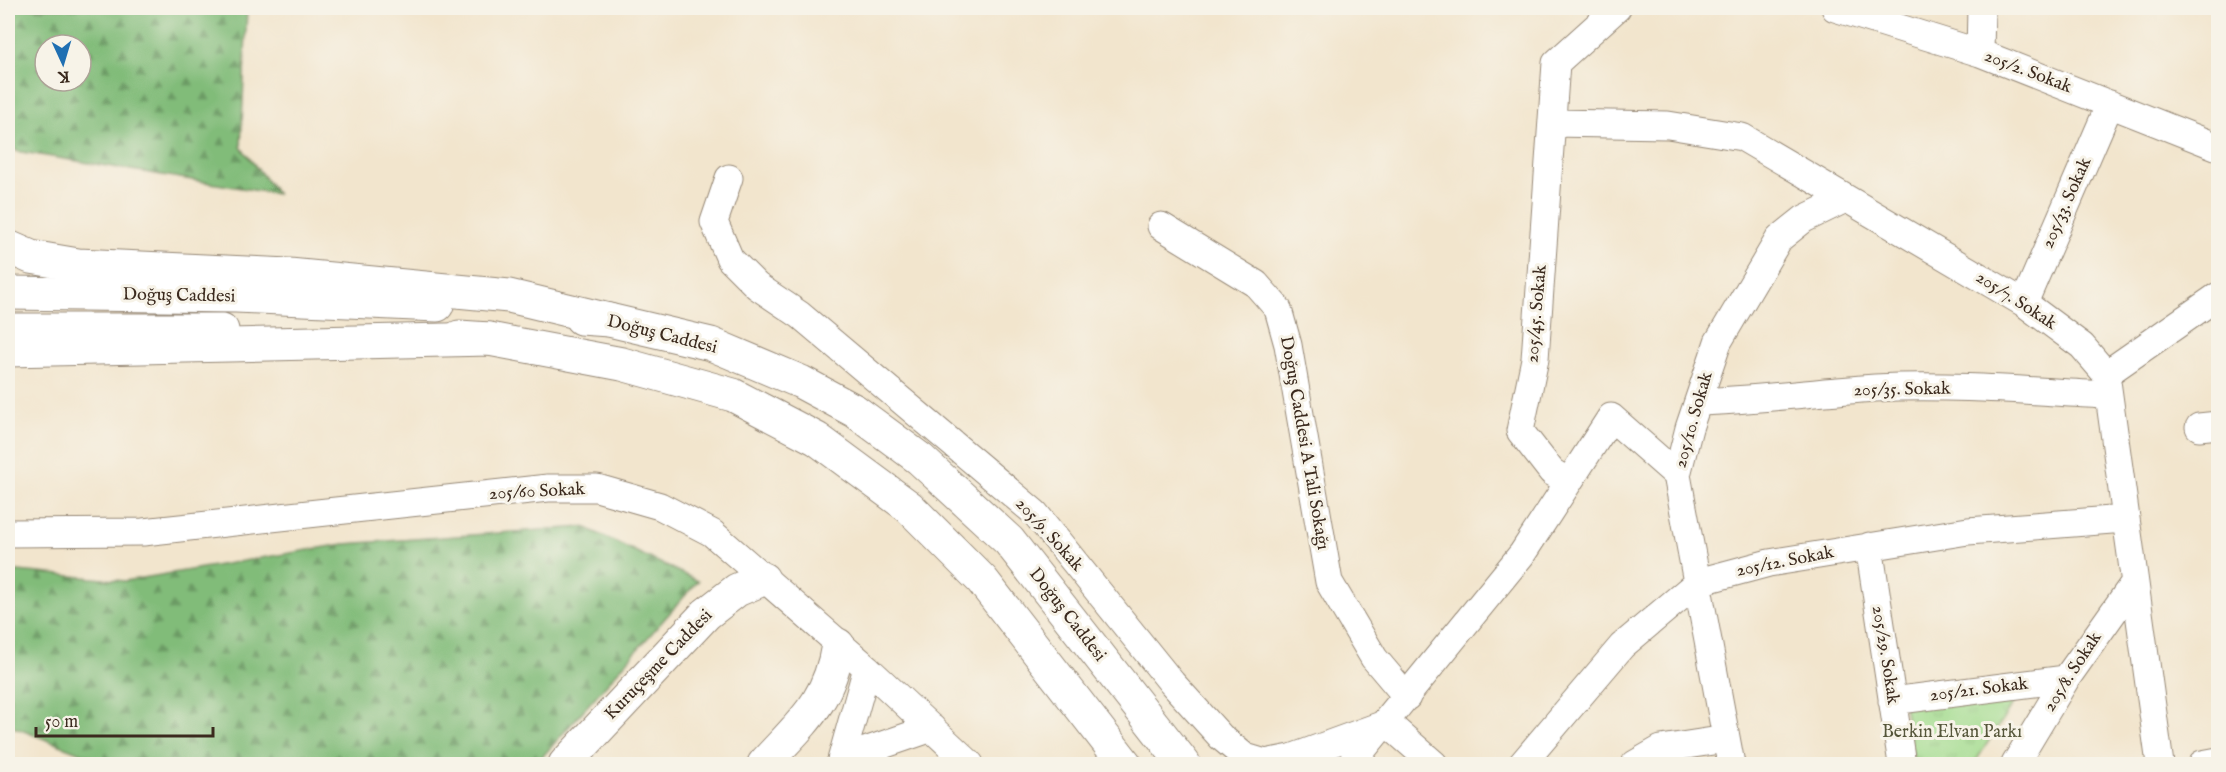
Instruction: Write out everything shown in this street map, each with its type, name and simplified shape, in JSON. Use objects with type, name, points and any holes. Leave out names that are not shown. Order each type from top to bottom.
[{"type":"main road","points":[[8,247],[31,257],[78,265],[289,275],[509,296],[609,320]]},
{"type":"main road","name":"Doğuş Caddesi","points":[[8,293],[393,302],[609,320],[711,344],[801,382],[855,411],[920,459],[1009,541],[1184,765]]},
{"type":"main road","name":"Doğuş Caddesi","points":[[8,330],[366,329],[489,339],[622,364],[734,395],[817,439],[909,507],[982,580],[1125,765]]},
{"type":"main road","points":[[8,350],[489,339]]},
{"type":"main road","name":"Kuruçeşme Caddesi","points":[[565,765],[706,614],[738,590],[763,579]]},
{"type":"main road","points":[[764,765],[819,704],[834,673],[838,645]]},
{"type":"street","points":[[1551,123],[1556,63],[1617,8]]},
{"type":"street","name":"205/2. Sokak","points":[[1835,8],[1980,53],[2218,147]]},
{"type":"street","points":[[1980,53],[1981,8]]},
{"type":"street","name":"205/33. Sokak","points":[[2024,303],[2110,104]]},
{"type":"street","name":"205/7. Sokak","points":[[1551,123],[1668,125],[1742,137],[2024,303],[2082,346],[2106,384]]},
{"type":"street","name":"205/45. Sokak","points":[[1551,123],[1535,359],[1520,431],[1552,472],[1569,482]]},
{"type":"street","name":"205/9. Sokak","points":[[729,178],[714,222],[730,259],[757,286],[800,315],[1035,513],[1172,683],[1221,737],[1245,757],[1265,763],[1291,758],[1387,723]]},
{"type":"street","name":"205/10. Sokak","points":[[1728,752],[1677,475],[1718,342],[1779,238],[1804,219],[1845,199]]},
{"type":"street","name":"Doğuş Caddesi A Tali Sokağı","points":[[1161,226],[1256,284],[1278,309],[1288,345],[1329,582],[1374,658],[1407,697]]},
{"type":"street","points":[[2160,765],[2106,384],[2218,297]]},
{"type":"street","name":"205/35. Sokak","points":[[1698,402],[1760,400],[1876,388],[2020,390],[2106,384]]},
{"type":"street","points":[[1351,765],[1522,554],[1611,417],[1677,475]]},
{"type":"street","name":"205/60 Sokak","points":[[8,533],[143,532],[548,488],[597,488],[660,506],[712,533],[867,668],[970,765]]},
{"type":"street","name":"205/12. Sokak","points":[[1522,765],[1622,646],[1698,582],[1768,563],[1968,531],[2126,519]]},
{"type":"street","name":"205/29. Sokak","points":[[1869,546],[1902,765]]},
{"type":"street","name":"205/8. Sokak","points":[[2015,765],[2066,679],[2134,583]]},
{"type":"street","points":[[841,762],[867,668]]},
{"type":"street","name":"205/21. Sokak","points":[[1892,701],[2066,679]]},
{"type":"street","points":[[1387,723],[1434,765]]},
{"type":"street","points":[[841,762],[932,728]]},
{"type":"street","points":[[1635,765],[1661,748],[1728,752]]},
{"type":"street","points":[[2202,765],[2218,761]]},
{"type":"green space","points":[[8,8],[247,8],[241,147],[277,194],[16,151],[8,136]]},
{"type":"green space","points":[[584,527],[698,581],[536,764],[109,764],[8,725],[8,570],[125,581],[344,544]]},
{"type":"green space","name":"Berkin Elvan Parkı","points":[[2021,691],[1974,764],[1914,764],[1904,705]]}]
